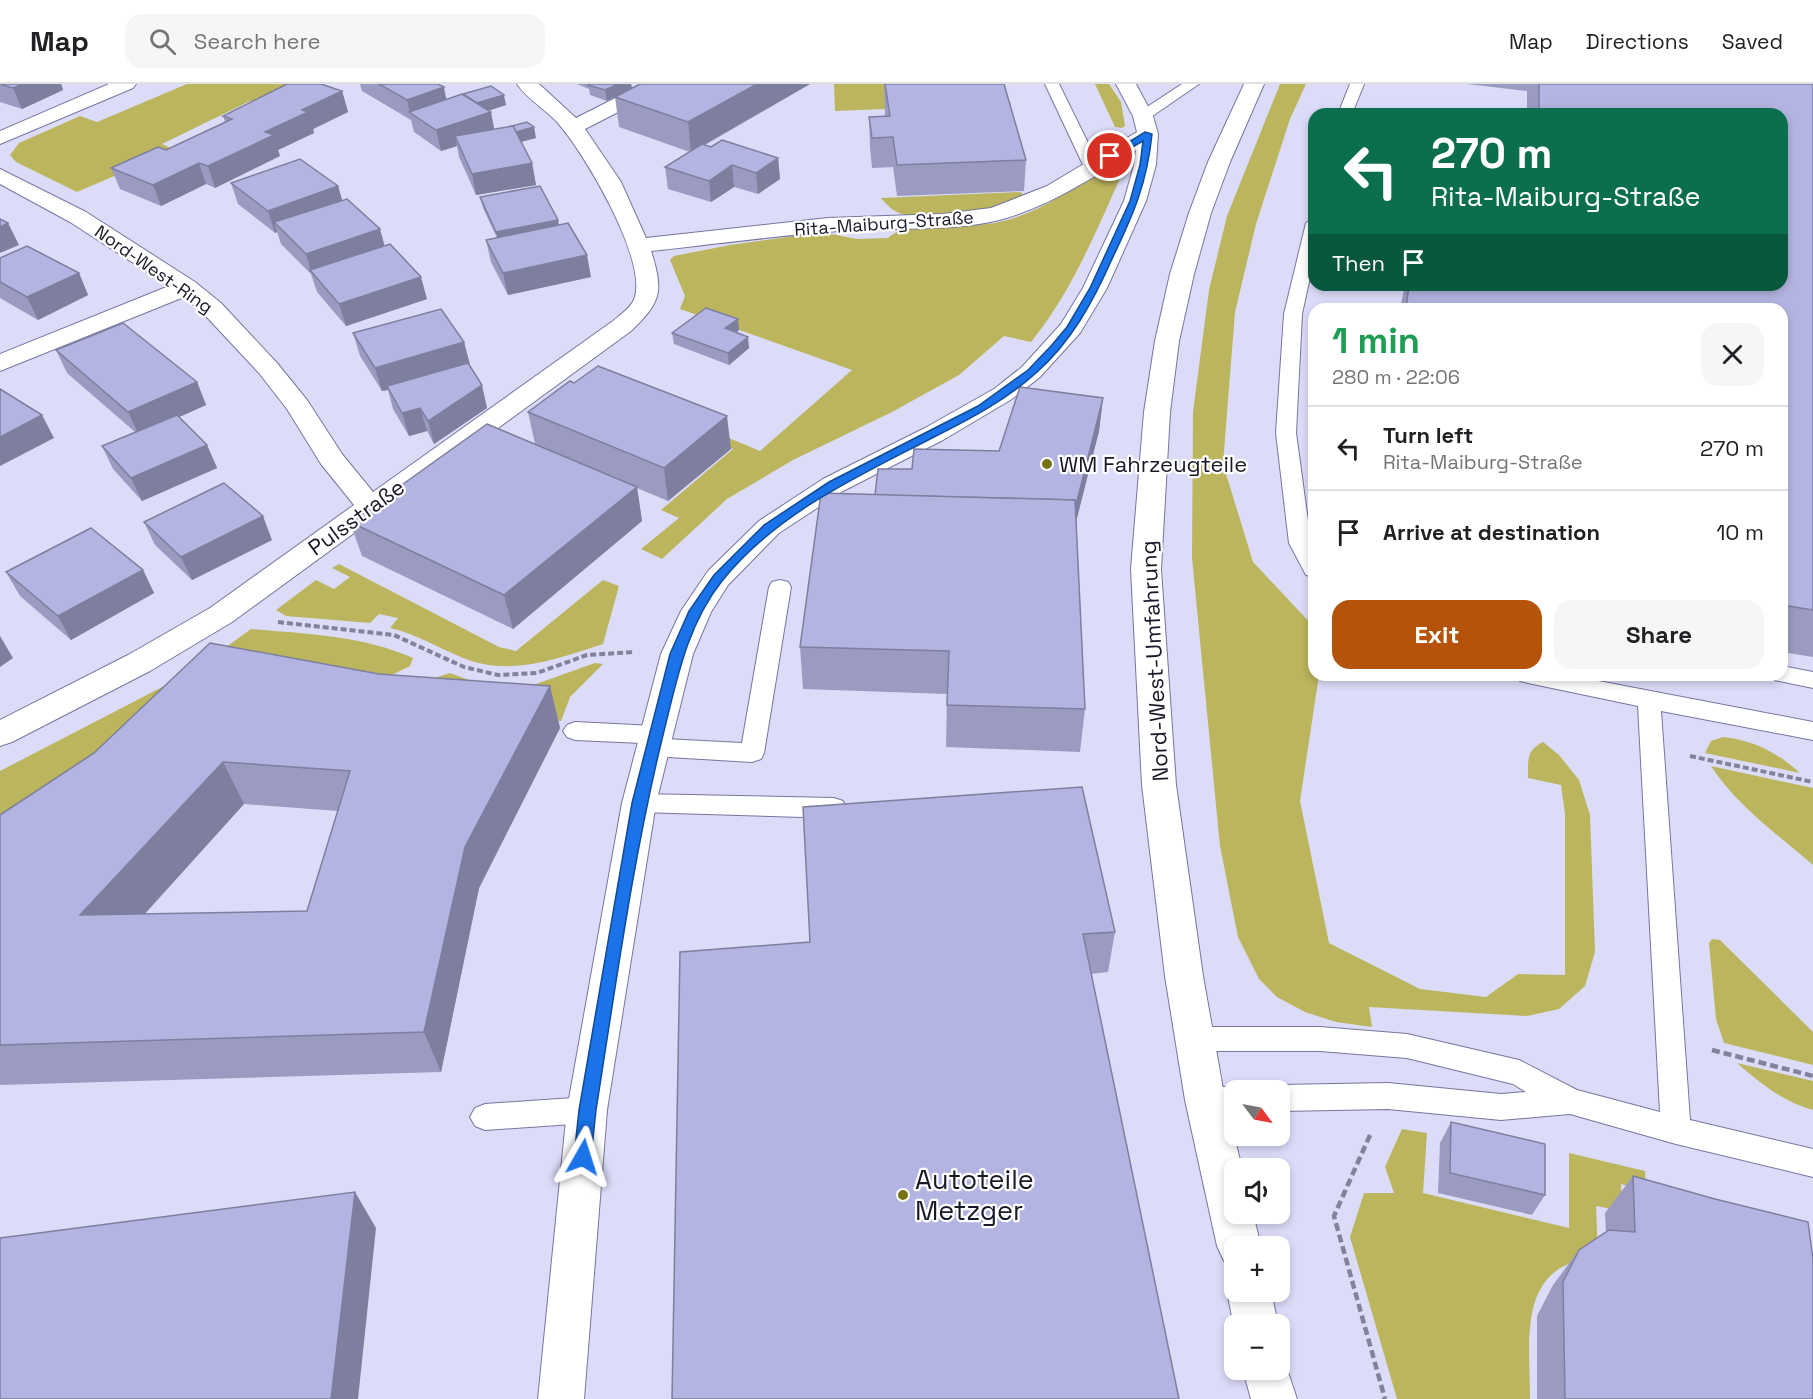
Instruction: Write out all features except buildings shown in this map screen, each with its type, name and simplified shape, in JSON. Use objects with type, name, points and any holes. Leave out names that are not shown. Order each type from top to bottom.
[{"type":"street","points":[[0,138],[126,84]]},
{"type":"street","name":"Pulsstraße","points":[[0,734],[139,663],[221,615],[638,311],[646,299],[648,284],[638,246],[623,206],[609,178],[572,128],[549,102],[527,84]]},
{"type":"street","points":[[572,128],[658,84]]},
{"type":"street","points":[[561,1399],[587,1110],[639,803],[677,654],[696,611],[718,578],[768,527],[833,485],[981,408],[1031,372],[1071,328],[1095,288],[1135,201],[1145,165],[1145,125],[1126,84]]},
{"type":"street","name":"Nord-West-Umfahrung","points":[[1238,1236],[1220,1100],[1194,1039],[1159,785],[1146,568],[1150,485],[1167,341],[1182,274],[1200,213],[1219,162],[1254,84]]},
{"type":"street","name":"Rita-Maiburg-Straße","points":[[638,246],[783,229],[954,220],[995,214],[1033,201],[1064,186],[1145,125]]},
{"type":"street","name":"Nord-West-Ring","points":[[0,175],[78,217],[187,288],[212,308],[268,368],[298,406],[331,458],[370,506]]},
{"type":"street","points":[[0,363],[187,288]]},
{"type":"street","points":[[1269,1380],[1274,1399]]},
{"type":"lane","points":[[1052,84],[1092,167]]},
{"type":"lane","points":[[1145,125],[1192,84]]},
{"type":"lane","points":[[1347,108],[1357,84]]},
{"type":"lane","points":[[1308,249],[1293,314],[1286,433],[1300,543],[1308,558]]},
{"type":"lane","points":[[575,731],[752,753],[780,586]]},
{"type":"lane","points":[[1788,675],[1813,680]]},
{"type":"lane","points":[[1569,681],[1649,700],[1813,731]]},
{"type":"lane","points":[[1649,700],[1676,1130]]},
{"type":"lane","points":[[639,803],[855,809]]},
{"type":"lane","points":[[1194,1039],[1320,1039],[1407,1046],[1519,1073],[1570,1101],[1676,1130],[1813,1163]]},
{"type":"lane","points":[[1290,1098],[1388,1096],[1501,1107],[1570,1101]]},
{"type":"lane","points":[[484,1117],[587,1110]]},
{"type":"path","points":[[221,615],[393,635],[464,667],[498,675],[537,673],[587,656],[629,652],[677,654]]},
{"type":"path","points":[[1652,748],[1813,782]]},
{"type":"path","points":[[1669,1039],[1813,1076]]},
{"type":"path","points":[[1385,1399],[1334,1216],[1388,1096]]},
{"type":"shaded area","points":[[187,84],[309,84],[262,105],[250,101],[162,144],[175,150],[77,192],[16,162],[10,155],[19,143],[80,116],[97,122]]},
{"type":"shaded area","points":[[834,84],[1002,84],[1011,104],[835,111]]},
{"type":"shaded area","points":[[1095,84],[1109,84],[1121,102],[1125,126],[1122,128],[1115,127]]},
{"type":"shaded area","points":[[1280,84],[1306,84],[1290,119],[1256,224],[1235,312],[1223,464],[1253,562],[1308,621],[1308,681],[1318,681],[1300,801],[1329,943],[1420,989],[1486,997],[1518,974],[1565,975],[1565,814],[1561,785],[1528,778],[1528,761],[1531,752],[1543,742],[1559,755],[1579,780],[1590,815],[1595,952],[1585,986],[1559,1009],[1527,1016],[1369,1007],[1372,1027],[1336,1022],[1305,1012],[1277,997],[1259,979],[1238,937],[1220,846],[1192,558],[1193,412],[1209,290],[1227,216]]},
{"type":"shaded area","points":[[1104,169],[1123,172],[1071,282],[1046,323],[1031,342],[1004,336],[959,375],[892,412],[793,460],[727,499],[662,559],[641,549],[679,518],[661,510],[733,449],[606,399],[616,391],[760,451],[852,370],[680,309],[685,296],[670,260],[674,256],[808,234],[826,233],[857,239],[888,238],[896,232],[920,226],[976,225],[1003,221],[1048,203]]},
{"type":"shaded area","points":[[1020,192],[1027,197],[988,210],[909,216],[893,210],[881,198]]},
{"type":"shaded area","points":[[339,564],[499,647],[516,651],[603,580],[619,586],[603,644],[533,664],[499,666],[463,658],[418,637],[390,628],[398,618],[379,614],[370,623],[286,616],[276,610],[316,580],[334,589],[350,577],[332,568]]},
{"type":"shaded area","points":[[251,629],[353,640],[393,650],[413,658],[410,666],[0,868],[0,771],[193,671]]},
{"type":"shaded area","points":[[595,663],[603,664],[570,697],[561,721],[413,710],[413,685],[450,673],[477,683],[511,687],[536,684]]},
{"type":"shaded area","points":[[1723,737],[1755,744],[1783,759],[1800,773],[1705,753],[1711,741]]},
{"type":"shaded area","points":[[1711,766],[1813,788],[1813,865],[1745,807]]},
{"type":"shaded area","points":[[1712,939],[1720,940],[1813,1032],[1813,1065],[1724,1043],[1716,1019],[1709,943]]},
{"type":"shaded area","points":[[1737,1063],[1813,1081],[1813,1110],[1782,1097],[1763,1085]]},
{"type":"shaded area","points":[[1402,1129],[1427,1133],[1423,1193],[1569,1228],[1569,1153],[1645,1171],[1646,1191],[1621,1184],[1622,1211],[1596,1206],[1598,1257],[1572,1263],[1553,1274],[1540,1289],[1533,1308],[1530,1329],[1530,1399],[1397,1399],[1350,1237],[1364,1193],[1394,1193],[1385,1167]]},
{"type":"place","name":"WM Fahrzeugteile","points":[[1047,464]]},
{"type":"place","name":"Autoteile Metzger","points":[[903,1195]]},
{"type":"route","points":[[583,1157],[587,1110],[639,803],[677,654],[696,611],[718,578],[768,527],[833,485],[934,434],[1004,394],[1031,372],[1054,348],[1071,328],[1095,288],[1135,201],[1145,165],[1148,134],[1110,156]]}]
